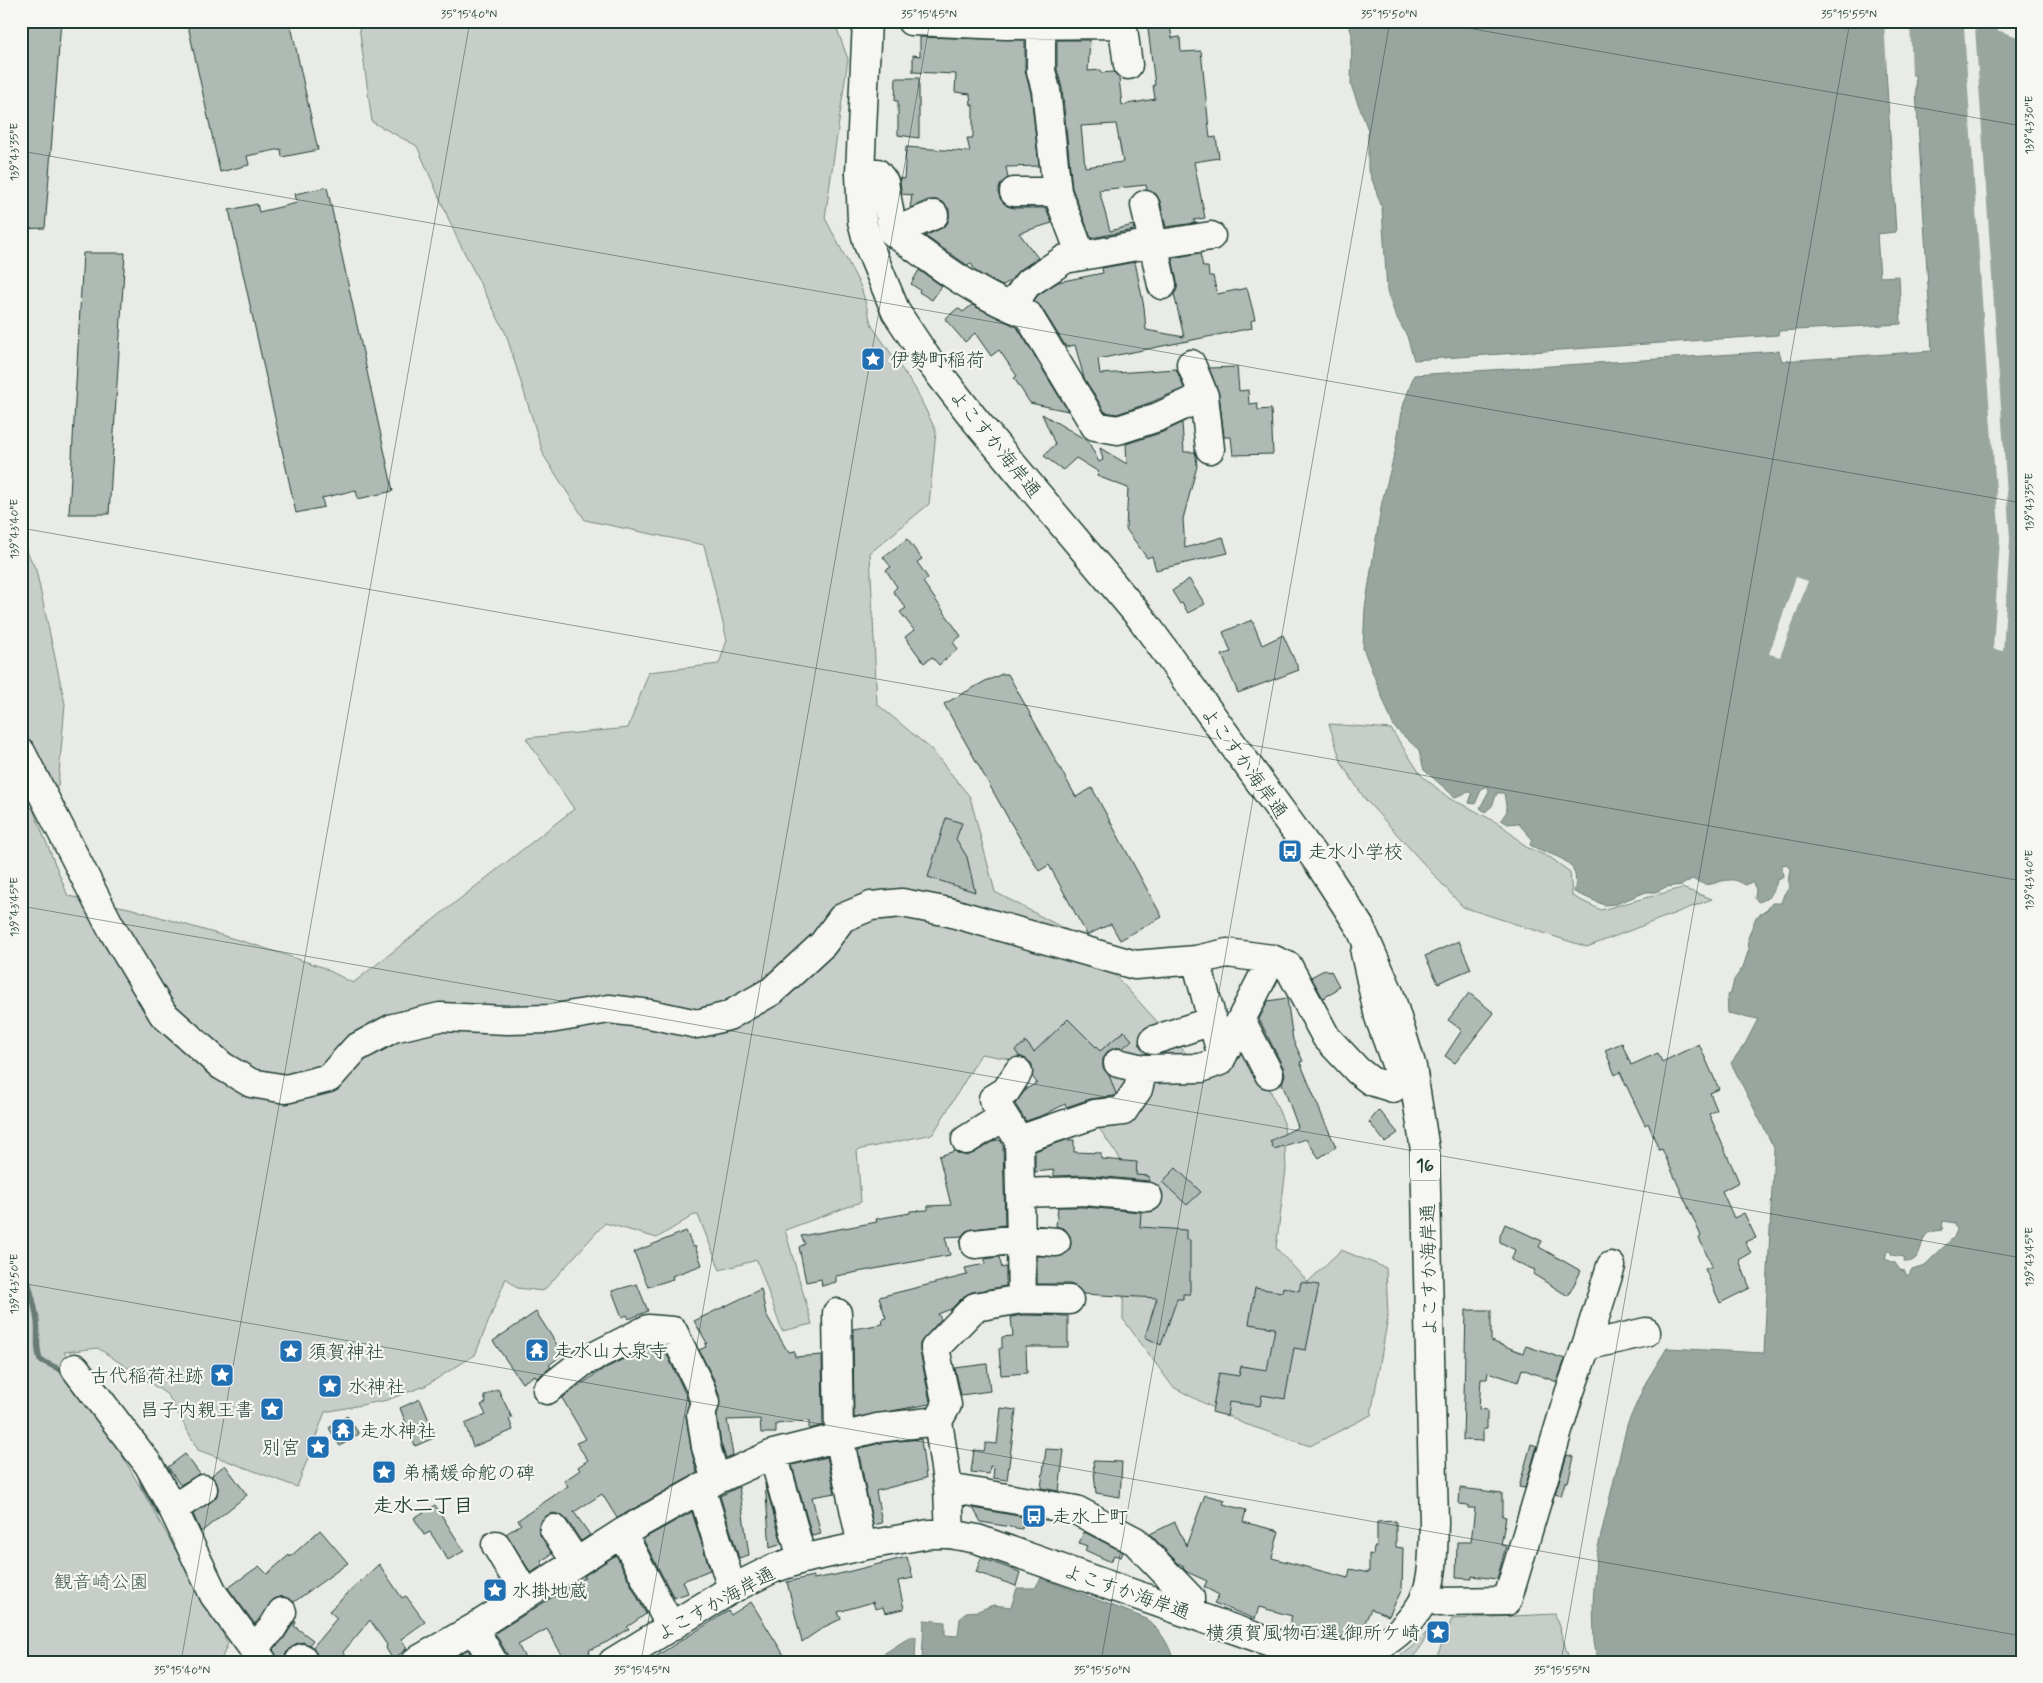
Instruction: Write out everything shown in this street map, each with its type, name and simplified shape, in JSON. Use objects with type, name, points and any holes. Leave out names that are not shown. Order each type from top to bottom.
[{"type":"main road","name":"よこすか海岸通","points":[[614,1662],[732,1589],[772,1569],[802,1559],[929,1534],[950,1534],[976,1539],[1301,1652],[1326,1656],[1364,1652],[1393,1637],[1410,1620],[1425,1596],[1432,1564],[1434,1523],[1425,1150],[1412,1067],[1390,994],[1360,927],[1318,862],[1141,618],[976,420],[926,357],[896,312],[868,244],[862,221],[860,173],[867,21]]},
{"type":"main road","points":[[911,21],[1041,24],[1122,22],[1128,65]]},
{"type":"main road","points":[[1041,24],[1042,71],[1046,90],[1057,192],[1081,255]]},
{"type":"main road","points":[[860,173],[877,173],[884,182],[893,232],[953,275],[995,300],[1028,315],[1095,426],[1118,430],[1158,417],[1204,396]]},
{"type":"main road","points":[[1014,192],[1057,192]]},
{"type":"main road","points":[[1145,204],[1162,285]]},
{"type":"main road","points":[[893,232],[934,215]]},
{"type":"main road","points":[[1011,307],[1027,284],[1065,259],[1211,236]]},
{"type":"main road","points":[[1191,364],[1204,396],[1210,449]]},
{"type":"main road","points":[[21,752],[110,924],[163,1014],[222,1066],[251,1083],[286,1089],[329,1078],[356,1048],[393,1028],[440,1017],[508,1020],[550,1019],[609,1009],[650,1014],[697,1024],[728,1016],[772,991],[823,944],[842,918],[870,906],[902,903],[949,912],[1135,965],[1196,960],[1227,953],[1272,959],[1288,966],[1326,1037],[1358,1071],[1371,1081],[1393,1088],[1400,1080],[1398,1066],[1379,1017],[1360,927]]},
{"type":"main road","points":[[1019,1140],[1095,1114],[1123,1111],[1138,1089],[1130,1066],[1201,1068],[1220,1061],[1272,959]]},
{"type":"main road","points":[[1196,960],[1222,1057]]},
{"type":"main road","points":[[1241,1020],[1270,1074]]},
{"type":"main road","points":[[1154,1040],[1212,1021]]},
{"type":"main road","points":[[1018,1072],[1006,1091],[993,1099],[1019,1140],[1022,1299]]},
{"type":"main road","points":[[966,1140],[1003,1116]]},
{"type":"main road","points":[[1020,1194],[1084,1191],[1148,1197]]},
{"type":"main road","points":[[975,1244],[1020,1239],[1056,1242]]},
{"type":"main road","points":[[1425,1596],[1440,1602],[1507,1601],[1569,1394],[1611,1266]]},
{"type":"main road","points":[[950,1534],[948,1488],[938,1420],[947,1405],[935,1348],[975,1307],[1022,1299],[1069,1300]]},
{"type":"main road","points":[[837,1313],[839,1436],[862,1546]]},
{"type":"main road","points":[[547,1390],[583,1362],[648,1329],[673,1331],[700,1387],[705,1403],[701,1414],[709,1484],[732,1589]]},
{"type":"main road","points":[[1586,1346],[1646,1332]]},
{"type":"main road","points":[[75,1368],[148,1464],[173,1509],[214,1595],[258,1655],[282,1612]]},
{"type":"main road","points":[[414,1662],[444,1654],[474,1628],[622,1533],[709,1484],[773,1454],[877,1428],[938,1420]]},
{"type":"main road","points":[[773,1454],[802,1559]]},
{"type":"main road","points":[[173,1509],[203,1488]]},
{"type":"main road","points":[[948,1488],[1076,1510],[1135,1542],[1190,1598],[1190,1613]]},
{"type":"main road","points":[[554,1529],[576,1562]]},
{"type":"main road","points":[[622,1533],[672,1627]]},
{"type":"main road","points":[[496,1545],[526,1595]]},
{"type":"main road","points":[[474,1628],[494,1662]]},
{"type":"green space","name":"観音崎公園","points":[[360,21],[834,21],[848,59],[825,218],[861,287],[872,326],[915,388],[936,431],[929,504],[870,553],[877,704],[931,749],[970,797],[995,892],[1080,937],[1195,1063],[1238,1048],[1259,1064],[1284,1123],[1286,1169],[1276,1248],[1308,1282],[1341,1250],[1386,1268],[1388,1317],[1371,1415],[1310,1446],[1242,1423],[1173,1387],[1123,1319],[1125,1166],[1057,1067],[981,1054],[933,1134],[857,1150],[861,1202],[785,1230],[812,1324],[782,1331],[757,1260],[720,1270],[698,1215],[694,1215],[657,1238],[605,1223],[543,1291],[517,1288],[506,1278],[475,1355],[425,1386],[387,1400],[325,1412],[297,1487],[198,1450],[168,1395],[98,1348],[64,1352],[228,1643],[221,1660],[222,1662],[21,1662],[21,539],[36,570],[65,704],[58,786],[32,807],[68,896],[129,908],[255,945],[322,967],[353,983],[574,809],[526,738],[628,728],[649,672],[719,664],[727,640],[704,545],[585,520],[544,456],[506,334],[456,236],[417,146],[372,122],[359,26]]},
{"type":"green space","points":[[1329,724],[1391,729],[1421,775],[1450,799],[1503,826],[1526,847],[1551,858],[1570,872],[1572,896],[1601,910],[1682,888],[1712,899],[1587,947],[1463,907],[1365,799],[1342,764]]},
{"type":"green space","points":[[1555,1614],[1570,1662],[1431,1662],[1437,1656],[1452,1619]]},
{"type":"green space","points":[[1427,1632],[1422,1645],[1409,1660],[1405,1662],[1392,1662],[1413,1646]]},
{"type":"shaded area","points":[[1347,21],[2022,21],[2022,1662],[1597,1662],[1593,1604],[1596,1556],[1627,1425],[1646,1382],[1667,1348],[1764,1353],[1774,1148],[1731,1063],[1745,1044],[1758,1019],[1728,1013],[1727,995],[1731,993],[1734,980],[1743,967],[1749,949],[1748,938],[1756,917],[1767,910],[1772,903],[1781,903],[1784,894],[1790,887],[1788,882],[1790,869],[1786,864],[1782,865],[1783,877],[1777,879],[1770,897],[1759,902],[1755,899],[1756,889],[1752,882],[1746,885],[1732,880],[1704,884],[1692,879],[1682,885],[1666,887],[1656,892],[1646,892],[1616,904],[1604,905],[1574,892],[1576,880],[1570,865],[1556,856],[1530,845],[1532,839],[1518,823],[1508,824],[1501,820],[1507,811],[1504,793],[1497,793],[1492,806],[1485,812],[1480,808],[1489,791],[1488,786],[1482,788],[1475,804],[1469,803],[1472,794],[1469,792],[1455,797],[1424,770],[1419,750],[1394,727],[1363,648],[1365,608],[1382,502],[1395,452],[1403,406],[1414,375],[1779,351],[1782,361],[1932,351],[1915,75],[1902,74],[1900,68],[1886,70],[1896,232],[1877,234],[1880,277],[1899,276],[1901,324],[1779,331],[1778,335],[1414,360],[1407,336],[1395,314],[1387,291],[1382,208],[1368,168],[1368,130],[1351,85],[1352,34]],"holes":[[[1943,1221],[1955,1223],[1957,1230],[1954,1237],[1925,1265],[1912,1269],[1909,1275],[1906,1275],[1905,1271],[1900,1270],[1895,1263],[1885,1259],[1887,1251],[1890,1251],[1892,1255],[1903,1257],[1904,1262],[1914,1260],[1927,1234],[1942,1230]]]},
{"type":"shaded area","points":[[1041,1578],[1147,1619],[1164,1638],[1174,1662],[922,1662],[924,1620],[945,1622],[945,1635],[958,1636],[960,1619],[966,1612],[978,1611],[993,1605],[1011,1607],[1017,1588],[1035,1588]]},
{"type":"shaded area","points":[[910,1637],[916,1637],[915,1662],[871,1662]]},
{"type":"pier","points":[[1884,21],[1910,21],[1912,77],[1900,76],[1898,71],[1888,72],[1897,233]]},
{"type":"pier","points":[[1992,21],[2022,21],[2018,37],[1991,28]]},
{"type":"pier","points":[[1964,28],[1975,28],[2010,539],[2003,651],[1993,649],[2000,539],[1987,376]]},
{"type":"pier","points":[[1796,577],[1808,581],[1780,657],[1769,654]]},
{"type":"building","points":[[21,21],[61,21],[45,228],[21,229]]},
{"type":"building","points":[[187,21],[290,21],[318,150],[282,157],[281,149],[247,156],[249,165],[220,172]]},
{"type":"building","points":[[1170,26],[1172,38],[1180,37],[1181,52],[1201,51],[1210,138],[1216,137],[1219,158],[1194,162],[1205,218],[1194,220],[1195,223],[1166,227],[1160,201],[1156,194],[1147,190],[1146,185],[1099,190],[1110,231],[1133,225],[1134,230],[1091,238],[1072,188],[1062,88],[1057,69],[1057,40],[1090,40],[1088,71],[1114,72],[1119,78],[1122,105],[1155,99],[1148,29]],"holes":[[[1116,124],[1123,162],[1085,167],[1081,126]]]},
{"type":"building","points":[[920,37],[1025,40],[1025,71],[1031,93],[1039,166],[1006,167],[1008,178],[1001,184],[998,192],[1001,200],[1007,206],[1014,208],[1046,208],[1052,223],[1019,233],[1038,258],[1018,271],[1011,280],[1002,286],[975,271],[971,263],[967,265],[925,236],[947,224],[949,209],[944,203],[937,200],[928,200],[910,208],[912,195],[902,194],[899,178],[904,179],[906,147],[970,152],[967,138],[973,138],[973,105],[971,105],[970,94],[955,92],[956,74],[913,72],[913,55],[920,56]]},
{"type":"building","points":[[896,78],[919,78],[919,138],[898,135],[898,101],[895,101]]},
{"type":"building","points":[[327,187],[393,491],[358,499],[356,490],[322,498],[324,507],[296,513],[229,210],[257,204],[259,212],[297,203],[295,194]]},
{"type":"building","points":[[83,253],[125,253],[109,514],[69,514]]},
{"type":"building","points":[[1200,253],[1203,267],[1208,267],[1209,276],[1213,276],[1217,294],[1247,288],[1255,319],[1251,321],[1252,328],[1098,359],[1100,374],[1176,369],[1184,388],[1117,414],[1105,412],[1084,378],[1075,345],[1066,347],[1041,307],[1034,301],[1038,295],[1058,282],[1103,273],[1102,268],[1135,262],[1144,307],[1146,330],[1184,337],[1174,294],[1177,289],[1177,282],[1172,258]]},
{"type":"building","points":[[919,270],[942,286],[932,300],[919,292],[920,290],[911,284]]},
{"type":"building","points":[[972,305],[1017,327],[1068,411],[1030,403],[1014,378],[1017,376],[999,350],[991,356],[975,333],[965,342],[945,319],[958,308],[963,312]]},
{"type":"building","points":[[1237,367],[1239,391],[1248,390],[1249,404],[1257,403],[1258,410],[1271,409],[1273,454],[1233,455],[1231,437],[1224,437],[1219,394],[1209,368]]},
{"type":"building","points":[[1042,414],[1088,441],[1099,462],[1103,460],[1100,448],[1127,464],[1126,444],[1163,432],[1182,423],[1184,452],[1195,452],[1197,466],[1183,519],[1185,548],[1223,537],[1228,553],[1156,570],[1152,556],[1147,558],[1126,529],[1128,488],[1097,476],[1099,472],[1076,458],[1063,470],[1044,456],[1055,444]]},
{"type":"building","points":[[907,539],[922,559],[917,562],[928,578],[923,582],[961,636],[953,642],[958,649],[939,665],[932,657],[924,663],[905,637],[914,630],[900,612],[906,608],[893,591],[897,587],[886,570],[891,567],[883,557]]},
{"type":"building","points":[[1189,579],[1205,604],[1188,613],[1172,591]]},
{"type":"building","points":[[1252,620],[1262,645],[1283,635],[1299,670],[1238,693],[1222,655],[1231,652],[1223,632]]},
{"type":"building","points":[[1002,674],[1008,674],[1076,797],[1092,788],[1162,917],[1120,940],[1111,924],[1087,935],[1049,865],[1039,871],[944,704],[989,679]]},
{"type":"building","points":[[946,818],[962,823],[956,839],[967,857],[975,892],[928,877]]},
{"type":"building","points":[[1459,941],[1471,969],[1438,983],[1425,956]]},
{"type":"building","points":[[1326,969],[1328,972],[1331,971],[1339,986],[1336,988],[1336,991],[1323,998],[1311,977]]},
{"type":"building","points":[[1469,993],[1494,1013],[1455,1063],[1445,1056],[1462,1030],[1448,1020]]},
{"type":"building","points":[[1287,998],[1293,1040],[1303,1061],[1300,1062],[1336,1147],[1319,1158],[1306,1139],[1274,1149],[1270,1141],[1298,1127],[1282,1083],[1285,1075],[1283,1067],[1259,1019],[1268,1001]]},
{"type":"building","points":[[1068,1019],[1100,1051],[1124,1031],[1132,1040],[1123,1048],[1114,1048],[1107,1052],[1103,1059],[1103,1068],[1109,1075],[1116,1094],[1114,1096],[1090,1099],[1066,1107],[1065,1104],[1046,1114],[1026,1121],[1015,1104],[1026,1089],[1037,1083],[1032,1076],[1032,1064],[1019,1056],[1015,1050],[1026,1042],[1034,1052]]},
{"type":"building","points":[[1622,1043],[1631,1065],[1658,1053],[1662,1062],[1699,1044],[1719,1089],[1710,1093],[1717,1110],[1709,1114],[1739,1182],[1722,1191],[1734,1218],[1744,1213],[1756,1238],[1745,1242],[1751,1253],[1739,1260],[1750,1288],[1720,1303],[1705,1269],[1712,1266],[1699,1238],[1701,1236],[1662,1149],[1659,1150],[1648,1123],[1645,1125],[1620,1072],[1615,1075],[1605,1050]]},
{"type":"building","points":[[1379,1110],[1398,1133],[1385,1142],[1369,1122]]},
{"type":"building","points":[[996,1140],[1000,1140],[1003,1145],[1005,1225],[973,1229],[966,1231],[962,1236],[945,1237],[950,1255],[836,1276],[836,1282],[822,1286],[821,1279],[806,1282],[799,1247],[805,1244],[801,1236],[877,1222],[876,1219],[910,1213],[910,1211],[928,1210],[928,1206],[951,1205],[939,1156],[955,1151],[967,1156]]},
{"type":"building","points":[[1066,1140],[1074,1140],[1074,1152],[1101,1153],[1101,1159],[1137,1162],[1136,1175],[1149,1176],[1149,1181],[1085,1175],[1054,1176],[1054,1170],[1035,1172],[1035,1151]]},
{"type":"building","points":[[1176,1168],[1201,1192],[1187,1205],[1162,1182]]},
{"type":"building","points":[[1058,1207],[1084,1207],[1141,1212],[1140,1227],[1186,1230],[1186,1240],[1190,1240],[1190,1294],[1183,1294],[1183,1299],[1177,1299],[1161,1345],[1145,1337],[1157,1298],[1083,1294],[1077,1287],[1070,1284],[1037,1284],[1037,1256],[1062,1256],[1069,1251],[1071,1244],[1070,1236],[1065,1229],[1056,1226]]},
{"type":"building","points":[[1505,1224],[1542,1241],[1539,1247],[1581,1271],[1568,1296],[1533,1274],[1535,1270],[1511,1260],[1515,1250],[1500,1242],[1500,1236]]},
{"type":"building","points":[[686,1231],[693,1247],[695,1246],[702,1265],[672,1276],[673,1279],[648,1287],[634,1252]]},
{"type":"building","points":[[999,1257],[1002,1268],[1006,1267],[1006,1286],[972,1292],[964,1296],[951,1309],[938,1314],[941,1319],[920,1343],[929,1404],[854,1418],[853,1329],[883,1324],[882,1319],[886,1318],[879,1297],[967,1275],[965,1268],[985,1264],[985,1259]]},
{"type":"building","points":[[1301,1282],[1319,1285],[1306,1350],[1294,1348],[1285,1399],[1262,1395],[1260,1406],[1229,1402],[1227,1416],[1212,1412],[1219,1373],[1239,1376],[1241,1366],[1267,1370],[1275,1328],[1249,1324],[1255,1288],[1282,1292],[1283,1287],[1299,1291]]},
{"type":"building","points":[[637,1284],[648,1311],[629,1319],[627,1315],[622,1317],[612,1291]]},
{"type":"building","points":[[761,1289],[766,1314],[788,1352],[794,1351],[795,1357],[822,1355],[823,1425],[809,1429],[809,1421],[776,1424],[776,1433],[761,1433],[760,1419],[727,1420],[733,1455],[726,1458],[721,1444],[717,1416],[720,1398],[714,1380],[699,1350],[706,1347],[705,1344],[707,1343],[694,1321]]},
{"type":"building","points":[[1466,1310],[1491,1310],[1491,1341],[1523,1353],[1526,1346],[1565,1359],[1557,1382],[1522,1369],[1518,1382],[1488,1372],[1487,1379],[1481,1379],[1479,1409],[1487,1410],[1487,1429],[1483,1429],[1483,1441],[1463,1440]]},
{"type":"building","points":[[536,1312],[563,1354],[537,1378],[535,1375],[522,1383],[493,1341]]},
{"type":"building","points":[[1023,1315],[1068,1316],[1068,1347],[1026,1347],[1027,1373],[1001,1375],[999,1349],[1002,1348],[1002,1337],[1013,1336],[1011,1317]]},
{"type":"building","points":[[651,1345],[663,1346],[689,1403],[686,1416],[697,1473],[617,1518],[602,1494],[574,1512],[590,1535],[581,1541],[567,1520],[561,1515],[553,1513],[546,1516],[540,1522],[538,1530],[552,1554],[541,1561],[543,1565],[531,1573],[506,1534],[521,1524],[518,1520],[568,1486],[564,1481],[580,1470],[578,1467],[588,1460],[576,1443],[586,1439],[562,1398],[600,1371]]},
{"type":"building","points":[[987,1364],[990,1391],[961,1395],[955,1368]]},
{"type":"building","points":[[498,1389],[512,1418],[509,1419],[513,1430],[473,1447],[465,1424],[486,1415],[481,1405],[486,1403],[484,1396]]},
{"type":"building","points":[[420,1399],[436,1437],[415,1446],[400,1408]]},
{"type":"building","points":[[1001,1408],[1016,1410],[1007,1480],[993,1478],[994,1467],[990,1466],[989,1474],[971,1472],[974,1450],[984,1451],[986,1443],[997,1444]]},
{"type":"building","points":[[347,1416],[359,1434],[340,1446],[329,1428]]},
{"type":"building","points":[[921,1439],[926,1478],[876,1491],[882,1523],[873,1525],[858,1449],[880,1443]]},
{"type":"building","points":[[1531,1444],[1537,1446],[1525,1488],[1519,1487]]},
{"type":"building","points":[[1046,1449],[1064,1450],[1059,1491],[1041,1488]]},
{"type":"building","points":[[185,1454],[200,1474],[180,1485],[168,1467]]},
{"type":"building","points":[[1567,1455],[1574,1457],[1568,1482],[1565,1482],[1561,1496],[1555,1494]]},
{"type":"building","points":[[827,1457],[835,1493],[812,1497],[821,1534],[812,1536],[792,1465]]},
{"type":"building","points":[[1093,1461],[1122,1462],[1120,1497],[1096,1493]]},
{"type":"building","points":[[225,1465],[247,1495],[201,1532],[193,1514],[217,1496],[218,1488],[216,1481],[211,1476]]},
{"type":"building","points":[[765,1483],[782,1544],[770,1548]]},
{"type":"building","points":[[739,1487],[749,1555],[739,1558],[720,1496]]},
{"type":"building","points":[[1460,1488],[1502,1493],[1502,1516],[1506,1517],[1501,1545],[1506,1546],[1497,1579],[1472,1576],[1472,1579],[1456,1578],[1457,1542],[1471,1542],[1475,1508],[1468,1508],[1468,1505],[1459,1504]]},
{"type":"building","points":[[1205,1495],[1225,1500],[1223,1504],[1246,1510],[1243,1522],[1279,1531],[1272,1558],[1348,1578],[1350,1569],[1369,1573],[1369,1554],[1373,1555],[1374,1547],[1377,1547],[1377,1522],[1396,1521],[1396,1547],[1403,1548],[1402,1589],[1389,1616],[1371,1609],[1359,1636],[1353,1638],[1344,1635],[1340,1639],[1316,1630],[1313,1637],[1288,1627],[1292,1616],[1259,1607],[1255,1619],[1214,1603],[1219,1595],[1204,1587],[1207,1581],[1187,1572],[1183,1568],[1184,1566],[1178,1563],[1150,1534],[1175,1522],[1186,1546]]},
{"type":"building","points":[[435,1505],[464,1551],[448,1560],[430,1532],[424,1535],[414,1518]]},
{"type":"building","points":[[973,1508],[1024,1517],[1022,1529],[981,1522]]},
{"type":"building","points":[[692,1512],[710,1570],[683,1581],[688,1593],[674,1598],[643,1539]]},
{"type":"building","points":[[320,1530],[348,1563],[294,1602],[283,1596],[274,1599],[255,1624],[228,1588],[259,1566],[267,1574],[289,1555],[290,1557]]},
{"type":"building","points":[[1084,1532],[1123,1552],[1121,1557],[1114,1555],[1111,1562],[1085,1550],[1087,1546],[1079,1543]]},
{"type":"building","points":[[616,1555],[646,1614],[627,1627],[629,1629],[589,1650],[590,1653],[576,1662],[566,1662],[547,1629],[518,1645],[527,1662],[509,1662],[507,1654],[495,1633],[585,1577]]},
{"type":"building","points":[[907,1557],[913,1578],[898,1581],[904,1609],[885,1613],[883,1607],[875,1609],[873,1602],[838,1612],[841,1619],[824,1627],[802,1642],[787,1582],[813,1576],[813,1579],[835,1575]]},
{"type":"building","points":[[981,1558],[1020,1572],[1016,1586],[976,1572]]},
{"type":"building","points":[[379,1564],[402,1598],[406,1596],[425,1622],[401,1639],[407,1648],[393,1660],[386,1648],[387,1645],[370,1620],[343,1652],[351,1662],[320,1662],[313,1647],[337,1618],[329,1611]]},
{"type":"building","points":[[751,1602],[784,1655],[772,1662],[647,1662],[728,1611],[731,1615]]},
{"type":"building","points":[[295,1621],[294,1626],[313,1640],[309,1645],[303,1642],[295,1644],[286,1653],[284,1662],[279,1662],[273,1650],[284,1638]]},
{"type":"building","points":[[468,1649],[475,1662],[458,1662],[455,1657]]},
{"type":"waterway","points":[[21,1268],[25,1271],[35,1308],[40,1360],[61,1370],[66,1375]]},
{"type":"waterway","points":[[140,1474],[143,1486],[160,1514]]},
{"type":"place","name":"伊勢町稲荷","points":[[873,359]]},
{"type":"place","name":"走水小学校","points":[[1290,851]]},
{"type":"place","name":"走水山大泉寺","points":[[537,1350]]},
{"type":"place","name":"須賀神社","points":[[291,1351]]},
{"type":"place","name":"古代稲荷社跡","points":[[222,1375]]},
{"type":"place","name":"水神社","points":[[330,1386]]},
{"type":"place","name":"昌子内親王書","points":[[272,1409]]},
{"type":"place","name":"走水神社","points":[[343,1430]]},
{"type":"place","name":"別宮","points":[[318,1447]]},
{"type":"place","name":"弟橘媛命舵の碑","points":[[384,1472]]},
{"type":"place","name":"走水上町","points":[[1034,1516]]},
{"type":"place","name":"水掛地蔵","points":[[495,1590]]},
{"type":"place","name":"横須賀風物百選 御所ケ崎","points":[[1438,1632]]},
{"type":"district","name":"走水二丁目","points":[[423,1505]]}]
